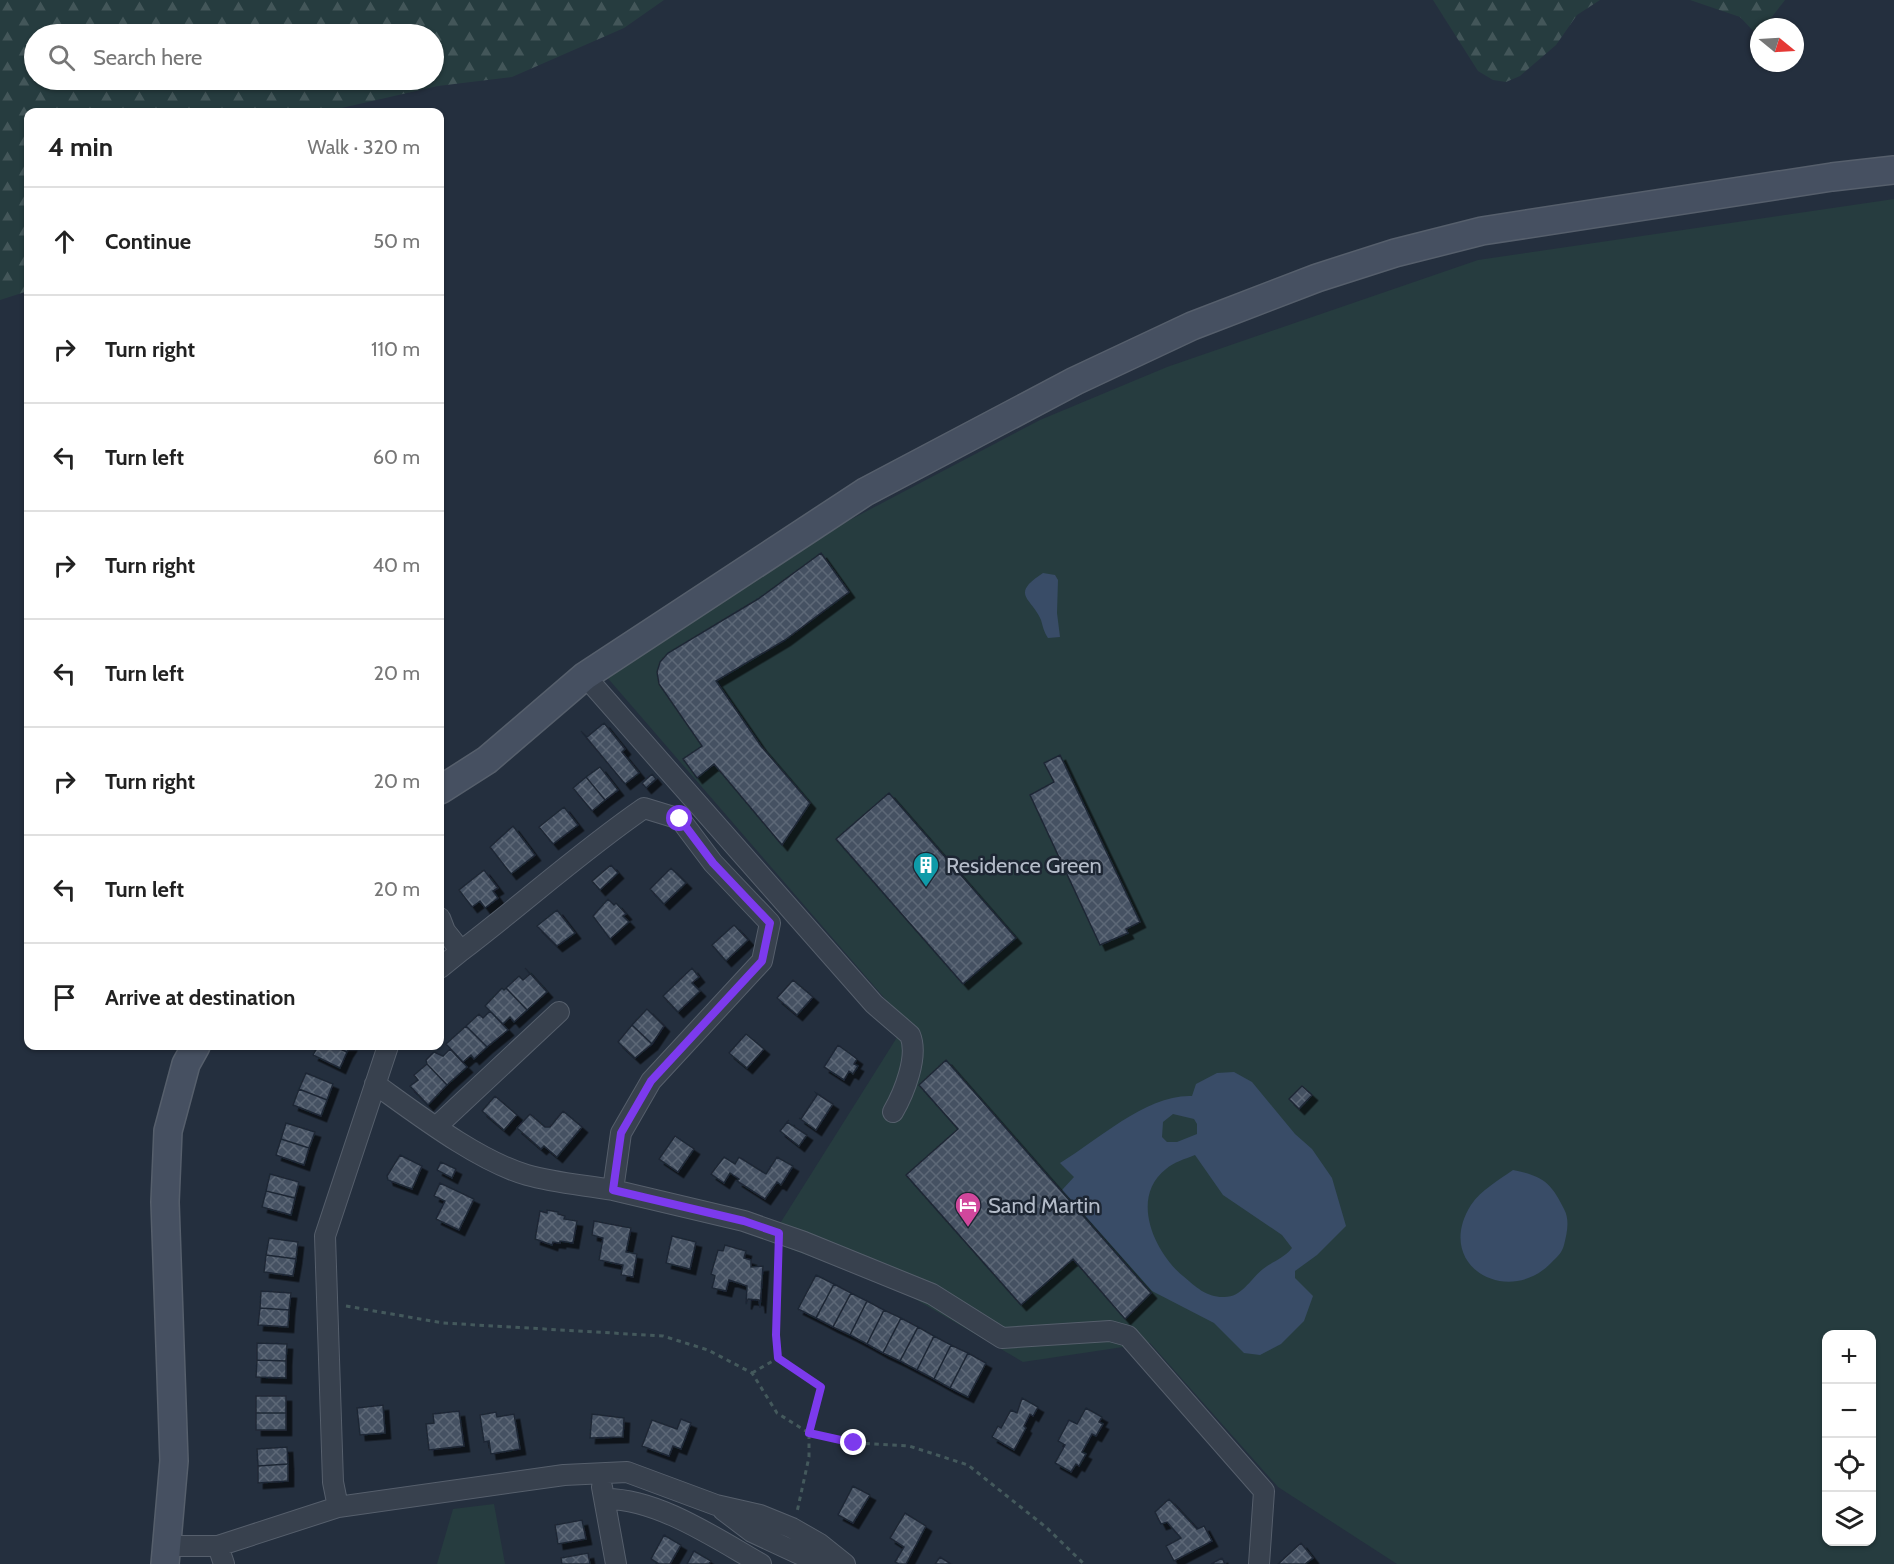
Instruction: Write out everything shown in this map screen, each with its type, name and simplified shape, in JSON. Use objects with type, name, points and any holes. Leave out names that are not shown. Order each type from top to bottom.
[{"type":"street","points":[[444,788],[488,760],[585,676],[865,492],[1075,381],[1224,314],[1317,278],[1395,253],[1482,231],[1832,177],[1894,170]]},
{"type":"street","points":[[585,676],[874,1004],[910,1035],[912,1054],[901,1098],[893,1112]]},
{"type":"street","points":[[444,965],[526,901],[606,834],[644,808],[680,819],[713,863],[770,923],[762,961],[651,1081],[621,1133],[613,1190]]},
{"type":"street","points":[[444,928],[461,951]]},
{"type":"street","points":[[436,1127],[559,1012]]},
{"type":"street","points":[[194,1050],[186,1064],[168,1131],[165,1202],[174,1461],[166,1555],[221,1555],[338,1507],[600,1472],[627,1473],[716,1505],[760,1515],[792,1528],[820,1544],[845,1564]]},
{"type":"street","points":[[338,1507],[333,1482],[325,1236],[387,1050]]},
{"type":"street","points":[[375,1084],[436,1127],[517,1172],[613,1190],[744,1221],[932,1294],[1002,1338],[1110,1331],[1128,1336],[1264,1491],[1259,1564]]},
{"type":"street","points":[[600,1472],[616,1564]]},
{"type":"street","points":[[604,1499],[634,1503],[681,1521],[761,1564]]},
{"type":"street","points":[[716,1505],[752,1532],[821,1564]]},
{"type":"path","points":[[778,1358],[776,1335],[779,1233]]},
{"type":"path","points":[[328,1302],[443,1323],[663,1335],[708,1350],[752,1373],[777,1413],[809,1433],[854,1443],[909,1446],[968,1465],[1047,1528],[1084,1564]]},
{"type":"path","points":[[752,1373],[778,1358]]},
{"type":"path","points":[[778,1358],[821,1387],[809,1433],[809,1456],[801,1503],[792,1528]]},
{"type":"green space","points":[[0,0],[664,0],[624,28],[512,77],[444,85],[444,24],[24,24],[24,90],[420,90],[342,108],[24,108],[24,292],[0,300]]},
{"type":"green space","points":[[1433,0],[1600,0],[1577,15],[1556,45],[1520,76],[1506,82],[1493,80],[1478,71]]},
{"type":"green space","points":[[1690,0],[1785,0],[1771,18],[1750,18],[1750,28],[1740,17]]},
{"type":"green space","points":[[1894,199],[1894,1564],[1397,1564],[1278,1487],[1150,1343],[1023,1362],[898,1289],[769,1241],[906,1023],[605,675],[846,522],[1040,420],[1167,367],[1478,260]]},
{"type":"green space","points":[[494,1504],[505,1564],[437,1564],[453,1509]]},
{"type":"water","points":[[1043,573],[1055,575],[1058,580],[1057,613],[1060,637],[1048,638],[1041,620],[1026,596],[1027,587]]},
{"type":"water","points":[[1234,1072],[1252,1082],[1295,1134],[1312,1149],[1332,1178],[1346,1226],[1317,1255],[1295,1271],[1295,1278],[1313,1296],[1304,1321],[1281,1344],[1260,1355],[1244,1353],[1214,1323],[1152,1291],[1062,1190],[1074,1177],[1060,1163],[1140,1110],[1175,1097],[1192,1096],[1196,1084],[1217,1073]],"holes":[[[1173,1114],[1194,1119],[1197,1124],[1197,1134],[1177,1142],[1167,1142],[1162,1137],[1163,1122]],[[1195,1155],[1223,1195],[1282,1235],[1292,1248],[1263,1269],[1241,1291],[1230,1296],[1217,1297],[1206,1293],[1183,1276],[1163,1254],[1150,1225],[1149,1195],[1155,1181],[1169,1167]]]},
{"type":"water","points":[[1513,1170],[1538,1178],[1550,1186],[1566,1213],[1567,1231],[1559,1255],[1533,1276],[1515,1281],[1496,1280],[1480,1273],[1468,1262],[1461,1246],[1462,1227],[1475,1200]]},
{"type":"building","points":[[821,553],[849,592],[785,640],[716,681],[761,746],[810,803],[782,845],[714,764],[697,778],[683,759],[702,746],[659,684],[657,672],[660,662],[668,653],[758,599]]},
{"type":"building","points":[[604,723],[625,749],[622,752],[639,773],[625,784],[581,731],[587,737]]},
{"type":"building","points":[[1060,755],[1140,922],[1126,929],[1128,933],[1100,945],[1030,795],[1054,782],[1044,763]]},
{"type":"building","points":[[600,767],[618,790],[605,800],[586,777]]},
{"type":"building","points":[[652,774],[656,779],[646,788],[642,783]]},
{"type":"building","points":[[586,777],[605,800],[592,811],[573,788]]},
{"type":"building","name":"Residence Green","points":[[889,793],[1016,938],[963,984],[836,839]]},
{"type":"building","points":[[564,807],[578,825],[553,844],[539,827]]},
{"type":"building","points":[[513,826],[535,855],[511,874],[490,847]]},
{"type":"building","points":[[611,865],[618,873],[600,890],[592,881]]},
{"type":"building","points":[[671,868],[686,883],[664,904],[650,889]]},
{"type":"building","points":[[484,870],[498,888],[493,891],[498,898],[485,908],[480,901],[472,907],[459,890]]},
{"type":"building","points":[[608,899],[614,905],[616,903],[626,914],[623,916],[629,922],[610,939],[593,916]]},
{"type":"building","points":[[557,910],[575,933],[557,946],[537,926]]},
{"type":"building","points":[[734,925],[748,940],[726,961],[712,945]]},
{"type":"building","points":[[525,968],[547,992],[527,1010],[506,988],[519,976],[523,980],[530,974]]},
{"type":"building","points":[[692,968],[699,977],[692,983],[700,991],[678,1012],[663,996]]},
{"type":"building","points":[[793,980],[813,997],[797,1015],[777,998]]},
{"type":"building","points":[[502,988],[504,990],[506,988],[527,1010],[514,1022],[510,1017],[503,1024],[485,1006]]},
{"type":"building","points":[[647,1009],[664,1026],[652,1044],[632,1025]]},
{"type":"building","points":[[490,1011],[508,1030],[487,1047],[466,1026],[479,1014],[483,1018]]},
{"type":"building","points":[[632,1025],[652,1044],[635,1058],[618,1042]]},
{"type":"building","points":[[466,1026],[487,1047],[474,1059],[471,1055],[463,1062],[446,1044]]},
{"type":"building","points":[[746,1034],[764,1049],[747,1068],[729,1053]]},
{"type":"building","points":[[838,1045],[857,1059],[854,1064],[858,1066],[853,1074],[849,1071],[844,1080],[824,1067]]},
{"type":"building","points":[[450,1049],[467,1067],[447,1085],[427,1064],[426,1060],[434,1052],[443,1056]]},
{"type":"building","points":[[316,1050],[347,1052],[340,1068],[313,1055]]},
{"type":"building","points":[[946,1060],[1151,1293],[1125,1319],[1073,1259],[1021,1305],[906,1175],[958,1129],[919,1085]]},
{"type":"building","points":[[427,1064],[447,1085],[428,1105],[410,1086],[418,1080],[414,1075]]},
{"type":"building","points":[[306,1073],[333,1084],[327,1100],[299,1089]]},
{"type":"building","points":[[1302,1086],[1312,1095],[1299,1109],[1289,1099]]},
{"type":"building","points":[[299,1089],[327,1100],[321,1116],[293,1105]]},
{"type":"building","points":[[816,1093],[833,1104],[816,1130],[799,1118],[801,1119],[817,1095]]},
{"type":"building","points":[[495,1096],[517,1115],[504,1130],[482,1111]]},
{"type":"building","points":[[563,1111],[582,1127],[557,1157],[544,1146],[541,1149],[517,1128],[530,1114],[545,1127],[550,1127]]},
{"type":"building","points":[[787,1122],[807,1135],[799,1146],[780,1131]]},
{"type":"building","points":[[286,1123],[315,1132],[309,1148],[281,1139]]},
{"type":"building","points":[[675,1136],[694,1149],[678,1172],[659,1159]]},
{"type":"building","points":[[281,1139],[309,1148],[304,1165],[276,1155]]},
{"type":"building","points":[[400,1155],[422,1166],[412,1189],[388,1180],[387,1176]]},
{"type":"building","points":[[724,1157],[735,1164],[739,1157],[766,1174],[777,1157],[793,1166],[781,1185],[777,1182],[765,1199],[737,1181],[739,1179],[730,1173],[724,1183],[711,1174]]},
{"type":"building","points":[[441,1162],[456,1169],[452,1178],[437,1170]]},
{"type":"building","points":[[270,1174],[299,1182],[295,1198],[266,1191]]},
{"type":"building","points":[[440,1183],[474,1199],[459,1230],[436,1219],[445,1201],[434,1196]]},
{"type":"building","points":[[266,1191],[295,1198],[291,1215],[262,1207]]},
{"type":"building","points":[[547,1210],[558,1212],[565,1216],[564,1219],[577,1221],[573,1243],[560,1241],[560,1243],[553,1242],[552,1245],[535,1239],[540,1211],[547,1213]]},
{"type":"building","points":[[594,1221],[631,1228],[626,1252],[637,1254],[633,1277],[621,1275],[623,1265],[599,1260],[603,1238],[592,1235]]},
{"type":"building","points":[[672,1236],[696,1242],[690,1269],[666,1263]]},
{"type":"building","points":[[269,1238],[298,1242],[296,1259],[266,1255]]},
{"type":"building","points":[[725,1245],[746,1251],[744,1258],[751,1260],[751,1267],[763,1266],[760,1308],[759,1300],[748,1299],[746,1304],[747,1286],[729,1280],[726,1291],[712,1288],[715,1276],[711,1274],[718,1250],[723,1251]]},
{"type":"building","points":[[266,1255],[296,1259],[293,1276],[264,1272]]},
{"type":"building","points":[[816,1275],[834,1284],[816,1318],[798,1309]]},
{"type":"building","points":[[834,1284],[851,1293],[833,1327],[816,1318]]},
{"type":"building","points":[[261,1291],[291,1293],[289,1310],[260,1308]]},
{"type":"building","points":[[851,1293],[867,1301],[850,1335],[833,1327]]},
{"type":"building","points":[[867,1301],[884,1310],[867,1344],[850,1335]]},
{"type":"building","points":[[260,1308],[289,1310],[288,1327],[258,1325]]},
{"type":"building","points":[[884,1310],[901,1318],[883,1353],[867,1344]]},
{"type":"building","points":[[901,1318],[918,1327],[900,1361],[883,1353]]},
{"type":"building","points":[[918,1327],[934,1336],[917,1370],[900,1361]]},
{"type":"building","points":[[934,1336],[951,1345],[934,1379],[917,1370]]},
{"type":"building","points":[[257,1343],[287,1344],[286,1361],[257,1360]]},
{"type":"building","points":[[951,1345],[968,1353],[950,1388],[934,1379]]},
{"type":"building","points":[[968,1353],[986,1363],[968,1397],[950,1388]]},
{"type":"building","points":[[257,1360],[286,1361],[286,1378],[256,1377]]},
{"type":"building","points":[[256,1396],[286,1396],[286,1413],[256,1413]]},
{"type":"building","points":[[1022,1398],[1038,1407],[1033,1416],[1030,1414],[1024,1426],[1026,1428],[1014,1450],[992,1437],[998,1426],[1001,1428],[1011,1410],[1017,1413]]},
{"type":"building","points":[[383,1405],[385,1433],[360,1435],[357,1408]]},
{"type":"building","points":[[1086,1408],[1102,1417],[1099,1422],[1103,1424],[1096,1436],[1092,1434],[1082,1452],[1086,1454],[1079,1466],[1076,1464],[1071,1472],[1055,1463],[1065,1445],[1058,1441],[1069,1420],[1077,1424]]},
{"type":"building","points":[[459,1411],[464,1446],[429,1450],[426,1424],[434,1423],[433,1414]]},
{"type":"building","points":[[496,1412],[497,1417],[514,1414],[520,1449],[491,1454],[489,1441],[484,1442],[480,1415]]},
{"type":"building","points":[[256,1413],[286,1413],[286,1430],[256,1430]]},
{"type":"building","points":[[592,1414],[624,1418],[623,1437],[590,1438]]},
{"type":"building","points":[[681,1419],[691,1423],[681,1449],[673,1446],[669,1456],[642,1446],[652,1420],[677,1429]]},
{"type":"building","points":[[287,1447],[288,1464],[258,1466],[257,1449]]},
{"type":"building","points":[[288,1464],[288,1481],[258,1483],[258,1466]]},
{"type":"building","points":[[853,1486],[870,1495],[853,1523],[838,1515]]},
{"type":"building","points":[[1169,1499],[1197,1529],[1204,1526],[1212,1541],[1174,1561],[1166,1546],[1181,1538],[1167,1522],[1161,1524],[1155,1512]]},
{"type":"building","points":[[905,1513],[926,1526],[906,1564],[899,1564],[895,1562],[904,1547],[890,1538]]},
{"type":"building","points":[[582,1520],[586,1539],[558,1544],[555,1525]]},
{"type":"building","points":[[664,1535],[681,1545],[670,1564],[659,1564],[651,1559]]},
{"type":"building","points":[[1301,1543],[1313,1558],[1305,1564],[1278,1564]]},
{"type":"building","points":[[694,1551],[711,1561],[709,1564],[687,1564]]},
{"type":"building","points":[[588,1553],[590,1564],[562,1564],[561,1558]]},
{"type":"building","points":[[940,1557],[951,1564],[935,1564]]},
{"type":"building","points":[[1222,1558],[1225,1564],[1211,1564]]},
{"type":"place","name":"Residence Green","points":[[926,888]]},
{"type":"place","name":"Sand Martin","points":[[968,1228]]},
{"type":"route","points":[[680,819],[713,863],[770,923],[762,961],[651,1081],[621,1133],[613,1190],[638,1194],[744,1221],[779,1233],[776,1335],[778,1358],[821,1387],[809,1433],[854,1443]]}]
